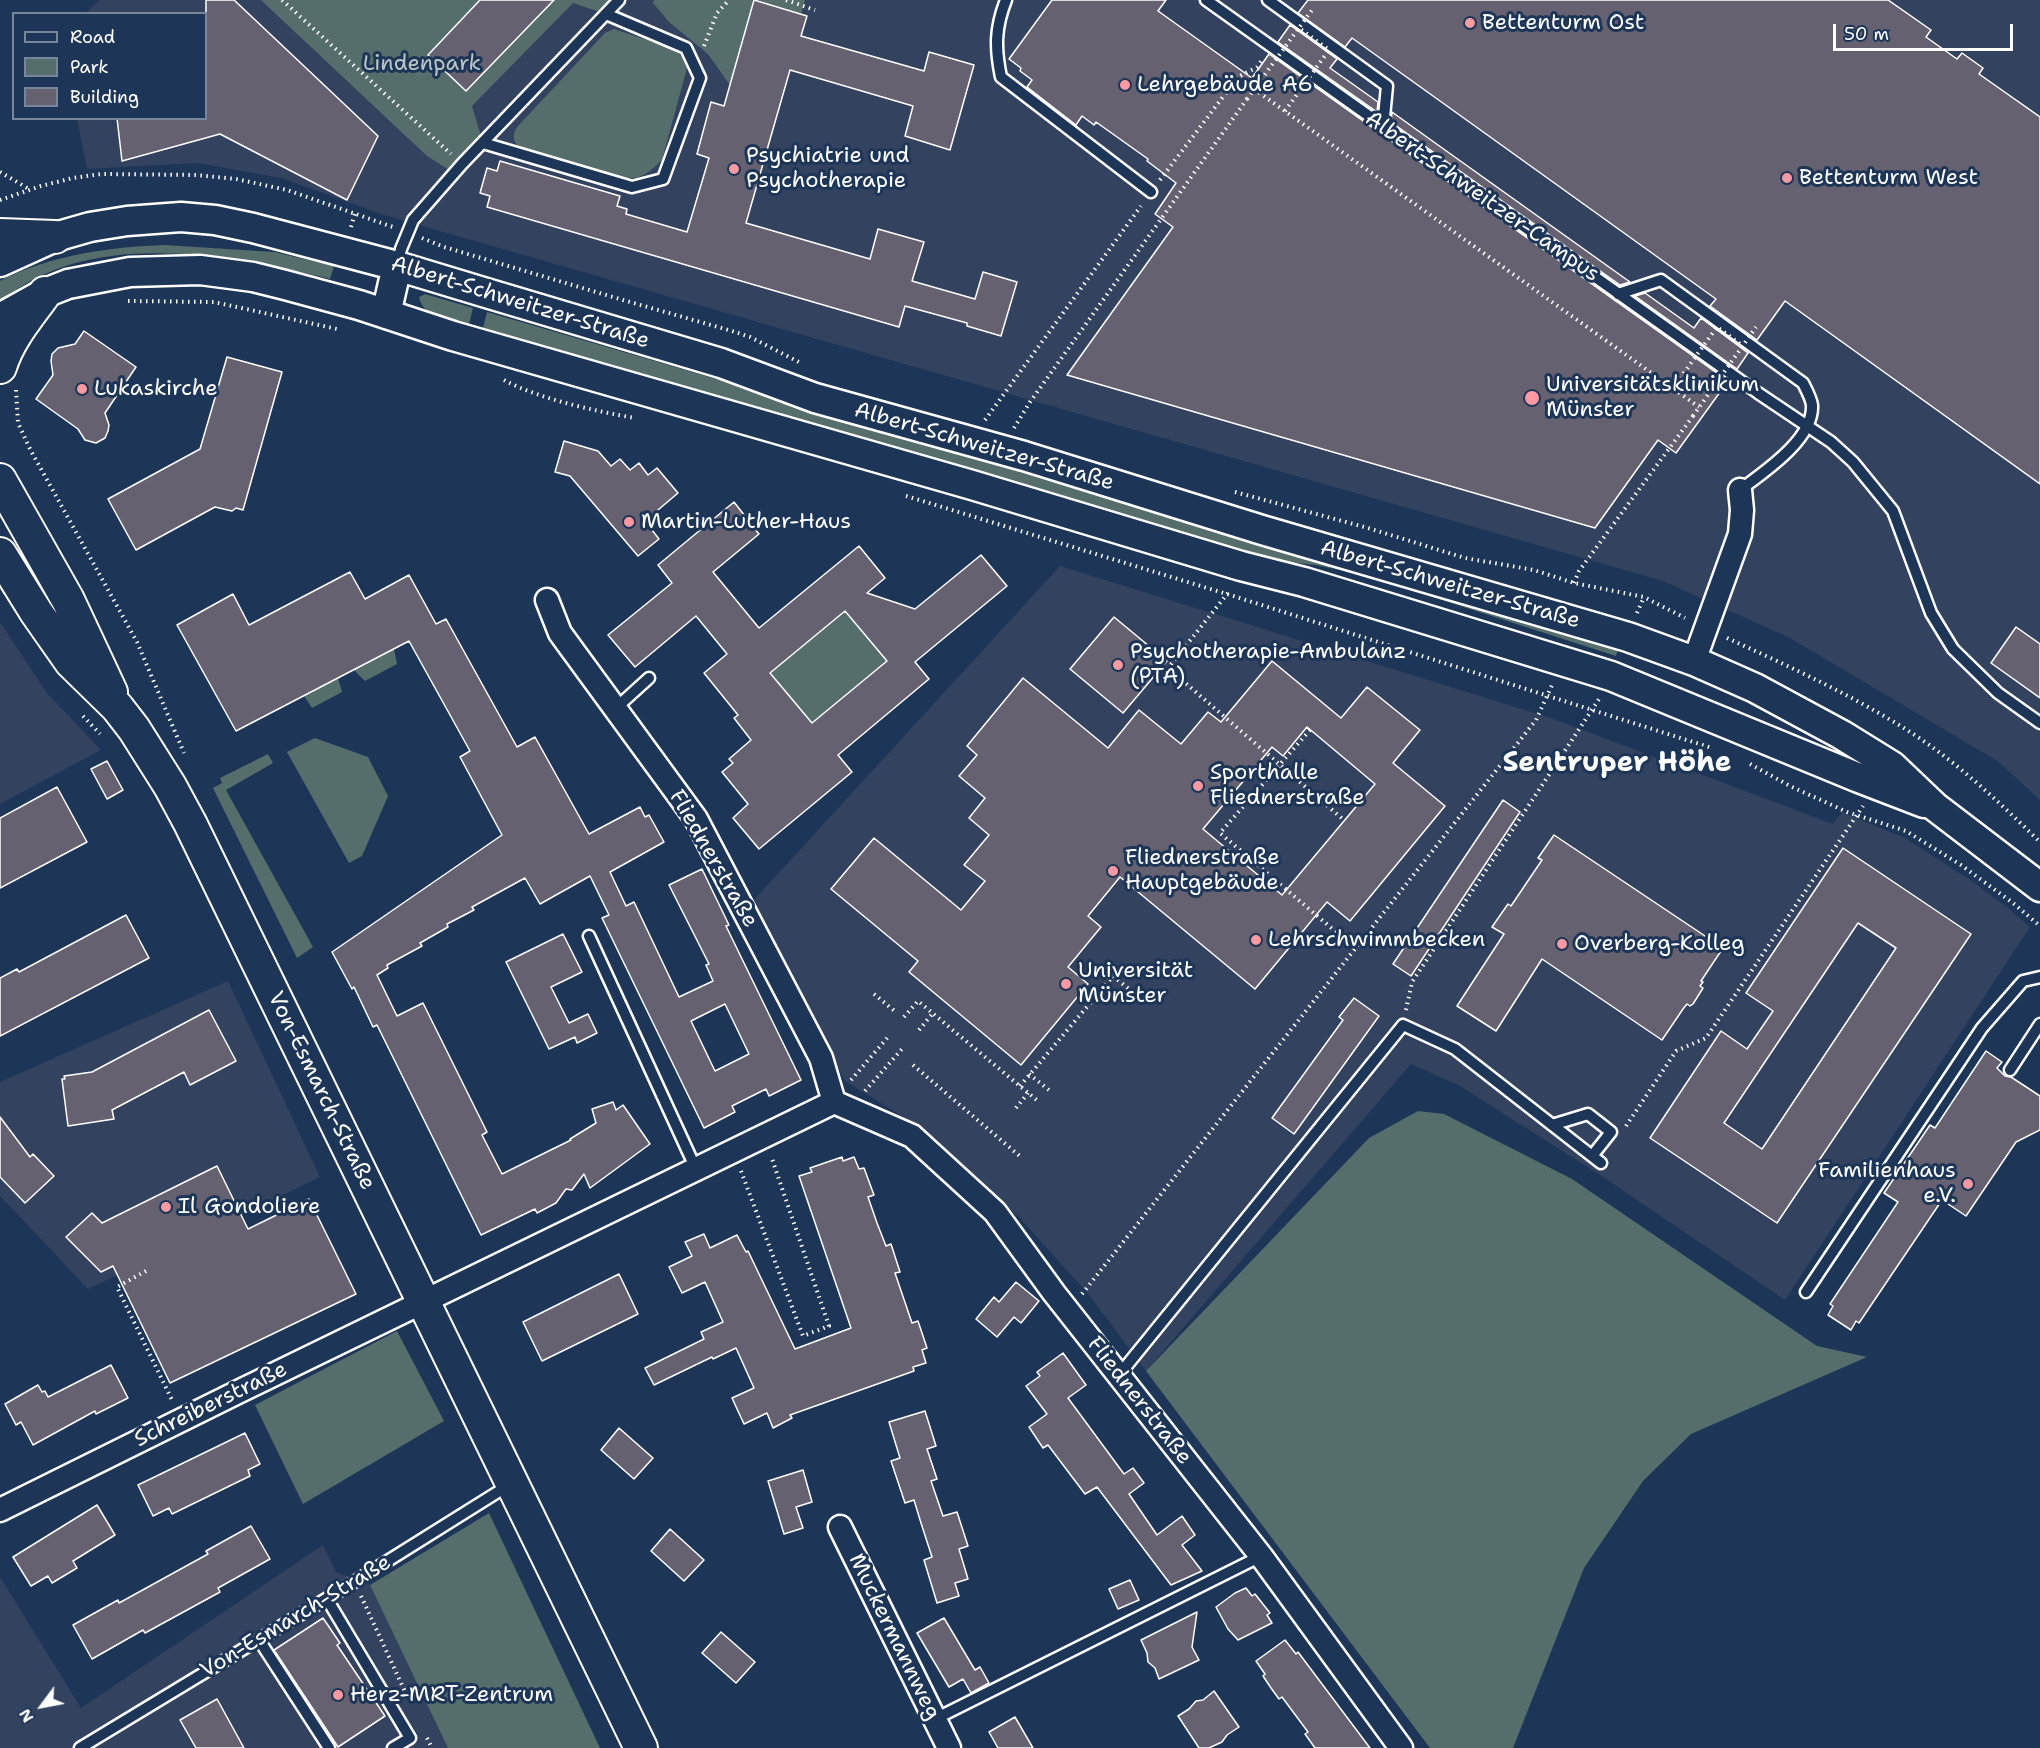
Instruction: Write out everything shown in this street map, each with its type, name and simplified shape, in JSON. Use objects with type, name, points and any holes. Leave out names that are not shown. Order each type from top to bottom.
[{"type":"main road","points":[[0,235],[55,237]]},
{"type":"main road","points":[[9,374],[8,346],[45,293]]},
{"type":"main road","name":"Von-Esmarch-Straße","points":[[1,477],[68,600],[117,706],[170,786],[190,823],[641,1748]]},
{"type":"main road","name":"Von-Esmarch-Straße","points":[[0,555],[71,662],[117,706]]},
{"type":"street","name":"Albert-Schweitzer-Straße","points":[[0,262],[55,237],[90,227],[127,221],[172,217],[215,220],[253,228],[397,266],[721,363],[815,398],[1024,456],[1262,530],[1628,637],[1694,661],[1755,688],[1842,735],[1892,766],[1934,806],[2040,887]]},
{"type":"street","points":[[386,314],[397,266]]},
{"type":"street","name":"Albert-Schweitzer-Straße","points":[[0,318],[45,293],[68,284],[113,274],[200,270],[285,285],[453,336],[972,485],[1241,566],[1304,582],[1611,676],[1876,785],[1934,806]]},
{"type":"street","points":[[1678,703],[1740,534],[1742,510],[1740,490]]},
{"type":"street","name":"Fliednerstraße","points":[[547,600],[560,633],[696,819],[821,1058],[834,1101],[912,1137],[995,1212],[1069,1311],[1261,1556],[1401,1748]]},
{"type":"street","points":[[423,1302],[834,1101]]},
{"type":"street","name":"Schreiberstraße","points":[[0,1510],[423,1302]]},
{"type":"street","name":"Muckermannweg","points":[[840,1527],[949,1748]]},
{"type":"lane","points":[[397,266],[400,249],[413,220],[462,164],[619,0]]},
{"type":"lane","points":[[1006,0],[1000,16],[996,51],[1001,77],[1151,192]]},
{"type":"lane","name":"Albert-Schweitzer-Campus","points":[[1208,0],[1618,294],[1831,442],[1853,462],[1893,511],[1931,613],[1953,649],[1998,693],[2040,723]]},
{"type":"lane","points":[[1268,0],[1387,86],[1383,127]]},
{"type":"lane","points":[[483,143],[632,188],[663,179],[700,78],[686,48],[606,14]]},
{"type":"lane","points":[[1618,294],[1661,280],[1803,382],[1812,405],[1807,427],[1781,460],[1740,490]]},
{"type":"lane","points":[[616,708],[649,678]]},
{"type":"lane","points":[[589,936],[696,1168]]},
{"type":"lane","points":[[1806,1292],[1982,1028],[2023,981],[2040,977]]},
{"type":"lane","points":[[2010,1070],[2040,1024]]},
{"type":"lane","points":[[1119,1375],[1403,1025],[1455,1049],[1552,1125],[1597,1160],[1611,1132],[1588,1114],[1552,1125]]},
{"type":"lane","name":"Von-Esmarch-Straße","points":[[80,1748],[512,1484]]},
{"type":"lane","points":[[935,1719],[1261,1556]]},
{"type":"lane","points":[[327,1599],[410,1738],[393,1748]]},
{"type":"lane","points":[[259,1640],[329,1748]]},
{"type":"path","points":[[282,0],[462,164]]},
{"type":"path","points":[[700,78],[704,45],[717,13],[729,0]]},
{"type":"path","points":[[786,0],[815,10]]},
{"type":"path","points":[[1014,429],[1030,402],[1312,10]]},
{"type":"path","points":[[1285,111],[1329,50],[1299,28]]},
{"type":"path","points":[[985,420],[1238,77],[1257,67],[1272,47]]},
{"type":"path","points":[[1254,89],[1699,407]]},
{"type":"path","points":[[0,172],[30,189]]},
{"type":"path","points":[[0,200],[30,189],[73,178]]},
{"type":"path","points":[[126,301],[214,303],[341,330]]},
{"type":"path","points":[[1673,388],[1717,327],[1743,346]]},
{"type":"path","points":[[1574,583],[1586,562],[1756,327]]},
{"type":"path","points":[[9,374],[18,423],[31,451],[137,642],[185,756]]},
{"type":"path","points":[[499,377],[518,387],[603,413],[640,418]]},
{"type":"path","points":[[897,493],[1227,594],[1720,752]]},
{"type":"path","points":[[1241,566],[1227,594],[1168,668],[1345,821]]},
{"type":"path","points":[[1069,1311],[1536,720],[1547,697]]},
{"type":"path","points":[[1403,1025],[1412,982],[1593,710]]},
{"type":"path","points":[[78,711],[102,736]]},
{"type":"path","points":[[1310,730],[1220,833],[1356,949]]},
{"type":"path","points":[[1744,761],[1846,812],[1906,831],[1961,865],[2040,926]]},
{"type":"path","points":[[1597,1160],[1676,1051],[1706,1038],[1876,785]]},
{"type":"path","points":[[1221,843],[1226,838]]},
{"type":"path","points":[[1020,1086],[1113,976],[1130,990]]},
{"type":"path","points":[[874,994],[897,1013]]},
{"type":"path","points":[[904,1017],[918,1001],[1039,1102]]},
{"type":"path","points":[[919,1030],[933,1013]]},
{"type":"path","points":[[873,1096],[849,1082],[888,1037]]},
{"type":"path","points":[[865,1092],[902,1049]]},
{"type":"path","points":[[913,1065],[1022,1158]]},
{"type":"path","points":[[1029,1074],[1049,1090]]},
{"type":"path","points":[[1016,1108],[1028,1093]]},
{"type":"path","points":[[733,1150],[802,1336],[829,1326],[764,1136]]},
{"type":"path","points":[[146,1271],[117,1287],[182,1420]]},
{"type":"path","points":[[354,1582],[408,1696]]},
{"type":"path","points":[[427,1738],[432,1748]]},
{"type":"shaded area","name":"Universitätsklinikum Münster","points":[[99,0],[2040,0],[2040,800],[1999,762],[1790,638],[1663,581],[384,215],[281,178],[197,163],[87,169],[77,120],[207,120],[207,12],[87,12]]},
{"type":"shaded area","points":[[1060,566],[1551,718],[1833,824],[1842,812],[1905,838],[1969,879],[2030,927],[1785,1300],[1600,1175],[1460,1086],[1411,1064],[1146,1371],[1089,1295],[1019,1217],[918,1126],[845,1081],[752,902]]},
{"type":"shaded area","points":[[0,622],[47,693],[101,750],[0,804]]},
{"type":"shaded area","points":[[228,981],[320,1177],[88,1289],[0,1196],[0,1082]]},
{"type":"shaded area","points":[[323,1545],[336,1572],[370,1585],[448,1748],[0,1748],[0,1577],[81,1708]]},
{"type":"green space","name":"Lindenpark","points":[[261,0],[619,0],[606,14],[573,3],[472,106],[483,143],[454,173],[427,156]]},
{"type":"green space","points":[[654,0],[805,0],[801,14],[754,1],[730,85],[708,54],[669,22],[653,3]]},
{"type":"green space","points":[[614,29],[674,49],[682,57],[687,68],[662,160],[639,177],[616,177],[520,149],[514,139],[517,127],[605,33]]},
{"type":"green space","points":[[165,245],[274,252],[334,266],[330,279],[248,262],[204,256],[160,253],[117,255],[75,263],[36,278],[0,302],[0,281],[39,265],[102,250]]},
{"type":"green space","points":[[425,294],[473,308],[468,328],[432,314],[421,304],[419,297]]},
{"type":"green space","points":[[487,312],[1219,526],[1619,646],[1616,656],[1361,574],[1315,565],[1262,559],[482,332]]},
{"type":"green space","points":[[845,611],[887,661],[812,723],[770,673]]},
{"type":"green space","points":[[394,649],[397,664],[365,681],[354,670]]},
{"type":"green space","points":[[338,678],[342,692],[312,708],[304,696]]},
{"type":"green space","points":[[315,738],[368,757],[388,796],[362,856],[349,863],[287,752]]},
{"type":"green space","points":[[268,754],[273,763],[226,790],[313,947],[297,958],[213,788],[222,783],[220,778]]},
{"type":"green space","points":[[1418,1111],[1444,1114],[1572,1179],[1817,1346],[1867,1357],[1691,1434],[1643,1481],[1584,1568],[1513,1748],[1430,1748],[1146,1371],[1369,1138]]},
{"type":"green space","points":[[397,1331],[444,1421],[303,1504],[255,1405]]},
{"type":"green space","points":[[489,1513],[600,1748],[448,1748],[370,1585]]},
{"type":"building","points":[[206,0],[234,0],[378,136],[347,200],[220,134],[122,161],[117,120],[207,120]]},
{"type":"building","points":[[480,0],[554,0],[466,91],[428,55]]},
{"type":"building","name":"Psychiatrie und Psychotherapie","points":[[754,0],[807,16],[801,36],[924,71],[929,52],[974,65],[950,150],[905,136],[913,106],[790,70],[746,223],[870,259],[878,229],[924,242],[912,281],[975,299],[983,272],[1017,282],[1001,336],[967,326],[967,323],[905,306],[899,327],[487,207],[490,196],[480,193],[487,168],[497,171],[500,161],[620,196],[617,206],[627,209],[626,214],[687,232],[709,158],[697,154],[711,102],[724,106]]},
{"type":"building","points":[[1052,0],[1166,0],[1158,11],[1252,78],[1269,54],[1728,381],[1676,453],[1658,440],[1595,528],[1067,375],[1173,227],[1155,214],[1176,183],[1147,161],[1148,159],[1096,122],[1094,125],[1082,116],[1076,125],[1027,87],[1032,80],[1009,59]]},
{"type":"building","points":[[1308,0],[1888,0],[1931,30],[1926,37],[1957,59],[1962,53],[1983,68],[1979,74],[2040,117],[2040,484],[1785,301],[1757,340],[1710,306],[1716,299],[1352,38],[1345,47],[1298,13]]},
{"type":"building","points":[[1290,25],[1337,59],[1330,68],[1378,102],[1377,112],[1278,42]]},
{"type":"building","points":[[1392,112],[1630,282],[1620,285],[1391,122]]},
{"type":"building","points":[[1645,293],[1694,328],[1701,318],[1748,353],[1737,369],[1635,296]]},
{"type":"building","name":"Lukaskirche","points":[[84,331],[136,367],[105,413],[109,425],[108,431],[105,438],[96,443],[85,440],[78,429],[36,399],[53,375],[52,354],[58,348],[75,344]]},
{"type":"building","points":[[227,357],[282,372],[243,510],[236,508],[232,511],[215,507],[136,550],[108,499],[200,449]]},
{"type":"building","name":"Martin-Luther-Haus","points":[[564,441],[598,451],[611,466],[620,459],[630,470],[639,463],[648,475],[657,468],[678,493],[645,521],[659,539],[638,556],[570,476],[555,472]]},
{"type":"building","points":[[734,502],[759,534],[713,572],[759,628],[859,546],[885,578],[867,593],[915,609],[981,555],[1007,586],[915,662],[929,679],[838,755],[852,772],[759,849],[733,818],[748,804],[722,772],[733,763],[729,759],[751,740],[734,718],[738,715],[704,673],[727,654],[696,616],[635,667],[608,635],[672,583],[658,565]],"holes":[[[845,611],[887,661],[812,723],[770,673]]]},
{"type":"building","points":[[350,572],[365,599],[409,575],[436,624],[446,619],[517,747],[535,737],[589,834],[640,807],[645,817],[649,815],[664,842],[610,872],[626,906],[634,902],[679,997],[713,981],[706,965],[709,964],[669,885],[702,869],[729,925],[726,926],[801,1080],[769,1096],[766,1089],[732,1106],[735,1112],[704,1128],[602,918],[609,915],[590,876],[540,904],[525,878],[472,907],[474,910],[447,924],[448,927],[420,943],[422,946],[387,965],[388,968],[377,975],[397,1016],[423,1003],[487,1132],[482,1135],[502,1174],[571,1140],[596,1123],[592,1109],[613,1102],[616,1110],[623,1105],[650,1144],[590,1188],[584,1174],[572,1190],[566,1189],[556,1203],[537,1213],[535,1209],[481,1235],[377,1025],[373,1027],[354,987],[352,989],[332,952],[502,835],[460,757],[470,751],[409,641],[236,731],[177,625],[233,594],[249,625]],"holes":[[[725,1004],[749,1054],[715,1071],[691,1021]]]},
{"type":"building","name":"Psychotherapie-Ambulanz (PTA)","points":[[1114,617],[1167,661],[1123,713],[1070,669]]},
{"type":"building","points":[[2016,627],[2040,644],[2040,698],[1991,663]]},
{"type":"building","name":"Fliednerstraße Hauptgebäude","points":[[1272,661],[1341,718],[1367,687],[1420,730],[1393,763],[1445,806],[1350,921],[1327,902],[1255,989],[1120,877],[1088,916],[1101,927],[1068,967],[1088,984],[1021,1065],[909,972],[918,961],[831,889],[874,838],[961,910],[985,881],[964,865],[989,835],[969,818],[985,798],[959,776],[977,755],[967,746],[1023,678],[1108,748],[1139,710],[1181,744],[1208,712],[1221,722]],"holes":[[[1307,727],[1375,784],[1282,895],[1203,829],[1272,747],[1283,756]]]},
{"type":"building","points":[[107,761],[123,790],[107,799],[91,769]]},
{"type":"building","points":[[57,787],[87,842],[0,888],[0,818]]},
{"type":"building","points":[[1503,800],[1520,812],[1411,976],[1393,964]]},
{"type":"building","points":[[1554,835],[1723,948],[1701,981],[1703,982],[1700,986],[1703,988],[1693,1004],[1690,1006],[1687,1004],[1662,1040],[1542,959],[1496,1031],[1457,1006],[1504,934],[1492,927],[1508,904],[1511,906],[1542,860],[1538,858]]},
{"type":"building","points":[[1843,848],[1971,934],[1777,1223],[1650,1138],[1721,1031],[1747,1049],[1773,1011],[1746,993]],"holes":[[[1858,923],[1896,948],[1762,1149],[1724,1123]]]},
{"type":"building","points":[[126,915],[149,958],[0,1036],[0,978],[17,969],[19,972]]},
{"type":"building","points":[[563,934],[582,972],[551,987],[569,1023],[588,1014],[597,1033],[577,1043],[575,1037],[549,1049],[506,962]]},
{"type":"building","points":[[1354,998],[1379,1016],[1294,1134],[1272,1118],[1343,1020],[1339,1017]]},
{"type":"building","points":[[209,1010],[236,1061],[190,1085],[184,1072],[112,1110],[114,1119],[68,1126],[62,1079],[65,1079],[64,1076],[92,1072]]},
{"type":"building","name":"Familienhaus e.V.","points":[[1986,1051],[2002,1062],[1997,1068],[2005,1076],[2011,1077],[2040,1096],[2040,1130],[2016,1142],[1966,1216],[1942,1200],[1859,1323],[1856,1321],[1851,1330],[1828,1315],[1833,1306],[1830,1304],[1898,1202],[1884,1193],[1930,1125],[1935,1128]]},
{"type":"building","points":[[0,1117],[30,1157],[33,1154],[54,1176],[25,1203],[0,1177]]},
{"type":"building","points":[[842,1157],[843,1161],[854,1157],[859,1169],[864,1168],[874,1195],[868,1197],[886,1246],[891,1244],[900,1272],[895,1273],[912,1323],[918,1321],[927,1348],[922,1350],[926,1363],[913,1367],[914,1371],[790,1415],[792,1418],[773,1428],[767,1413],[744,1424],[732,1398],[754,1388],[736,1348],[654,1385],[645,1368],[704,1339],[701,1332],[723,1322],[705,1282],[682,1293],[669,1267],[692,1256],[685,1242],[704,1234],[710,1248],[737,1235],[746,1252],[748,1251],[795,1349],[851,1328],[799,1176],[812,1172],[810,1168]]},
{"type":"building","points":[[217,1166],[248,1229],[309,1199],[356,1294],[170,1383],[113,1266],[101,1272],[66,1237],[92,1213],[102,1223]]},
{"type":"building","points":[[619,1274],[638,1314],[542,1361],[523,1322]]},
{"type":"building","points":[[1016,1282],[1039,1301],[1021,1323],[1014,1317],[997,1337],[976,1319],[994,1297],[999,1302]]},
{"type":"building","points":[[1063,1353],[1086,1385],[1068,1398],[1124,1474],[1133,1468],[1144,1483],[1129,1494],[1157,1535],[1182,1516],[1195,1535],[1182,1545],[1202,1571],[1171,1585],[1097,1487],[1085,1494],[1048,1445],[1043,1448],[1029,1427],[1047,1414],[1026,1386],[1040,1376],[1037,1372]]},
{"type":"building","points":[[111,1365],[128,1398],[96,1414],[95,1411],[33,1445],[21,1422],[16,1425],[5,1404],[38,1385],[48,1397]]},
{"type":"building","points":[[925,1411],[936,1446],[927,1449],[937,1479],[931,1481],[943,1516],[957,1512],[968,1546],[959,1549],[968,1579],[955,1583],[959,1596],[937,1603],[924,1560],[932,1557],[914,1500],[905,1503],[891,1461],[900,1458],[889,1422]]},
{"type":"building","points":[[619,1428],[653,1458],[634,1479],[601,1450]]},
{"type":"building","points":[[245,1433],[260,1464],[248,1470],[250,1476],[172,1514],[169,1508],[153,1516],[138,1485]]},
{"type":"building","points":[[803,1470],[812,1502],[796,1507],[803,1528],[784,1534],[768,1481]]},
{"type":"building","points":[[97,1505],[115,1535],[73,1561],[77,1568],[52,1583],[48,1576],[31,1586],[13,1557]]},
{"type":"building","points":[[251,1526],[270,1559],[218,1588],[220,1592],[145,1633],[143,1630],[92,1659],[73,1625],[118,1600],[119,1603],[208,1554],[206,1551]]},
{"type":"building","points":[[670,1529],[704,1560],[684,1581],[651,1551]]},
{"type":"building","points":[[1130,1580],[1139,1600],[1118,1609],[1109,1589]]},
{"type":"building","points":[[1246,1588],[1252,1596],[1255,1594],[1270,1613],[1267,1615],[1272,1623],[1238,1640],[1228,1629],[1216,1607]]},
{"type":"building","points":[[1197,1612],[1192,1647],[1199,1660],[1159,1679],[1155,1668],[1148,1662],[1141,1640]]},
{"type":"building","name":"Herz-MRT-Zentrum","points":[[323,1618],[340,1643],[337,1645],[385,1716],[338,1747],[274,1650]]},
{"type":"building","points":[[944,1618],[975,1670],[980,1667],[989,1683],[971,1693],[963,1679],[949,1687],[917,1633]]},
{"type":"building","points":[[721,1632],[755,1662],[736,1683],[702,1653]]},
{"type":"building","points":[[1285,1640],[1296,1654],[1298,1652],[1370,1748],[1315,1748],[1305,1734],[1308,1732],[1282,1697],[1279,1699],[1256,1661]]},
{"type":"building","points":[[1214,1691],[1239,1727],[1227,1735],[1222,1742],[1209,1748],[1199,1748],[1178,1716],[1196,1701],[1203,1700]]},
{"type":"building","points":[[217,1699],[244,1748],[196,1748],[180,1720]]},
{"type":"building","points":[[1015,1717],[1033,1748],[998,1748],[989,1732]]},
{"type":"place","name":"Bettenturm Ost","points":[[1470,23]]},
{"type":"place","name":"Lehrgebäude A6","points":[[1125,85]]},
{"type":"place","name":"Psychiatrie und Psychotherapie","points":[[734,169]]},
{"type":"place","name":"Bettenturm West","points":[[1787,178]]},
{"type":"place","name":"Lukaskirche","points":[[82,389]]},
{"type":"place","name":"Universitätsklinikum Münster","points":[[1532,398]]},
{"type":"place","name":"Martin-Luther-Haus","points":[[629,522]]},
{"type":"place","name":"Psychotherapie-Ambulanz (PTA)","points":[[1118,665]]},
{"type":"place","name":"Sporthalle Fliednerstraße","points":[[1198,786]]},
{"type":"place","name":"Fliednerstraße Hauptgebäude","points":[[1113,871]]},
{"type":"place","name":"Lehrschwimmbecken","points":[[1256,940]]},
{"type":"place","name":"Overberg-Kolleg","points":[[1562,944]]},
{"type":"place","name":"Universität Münster","points":[[1066,984]]},
{"type":"place","name":"Familienhaus e.V.","points":[[1968,1184]]},
{"type":"place","name":"Il Gondoliere","points":[[166,1207]]},
{"type":"place","name":"Herz-MRT-Zentrum","points":[[338,1695]]},
{"type":"district","name":"Sentruper Höhe","points":[[1617,764]]}]
